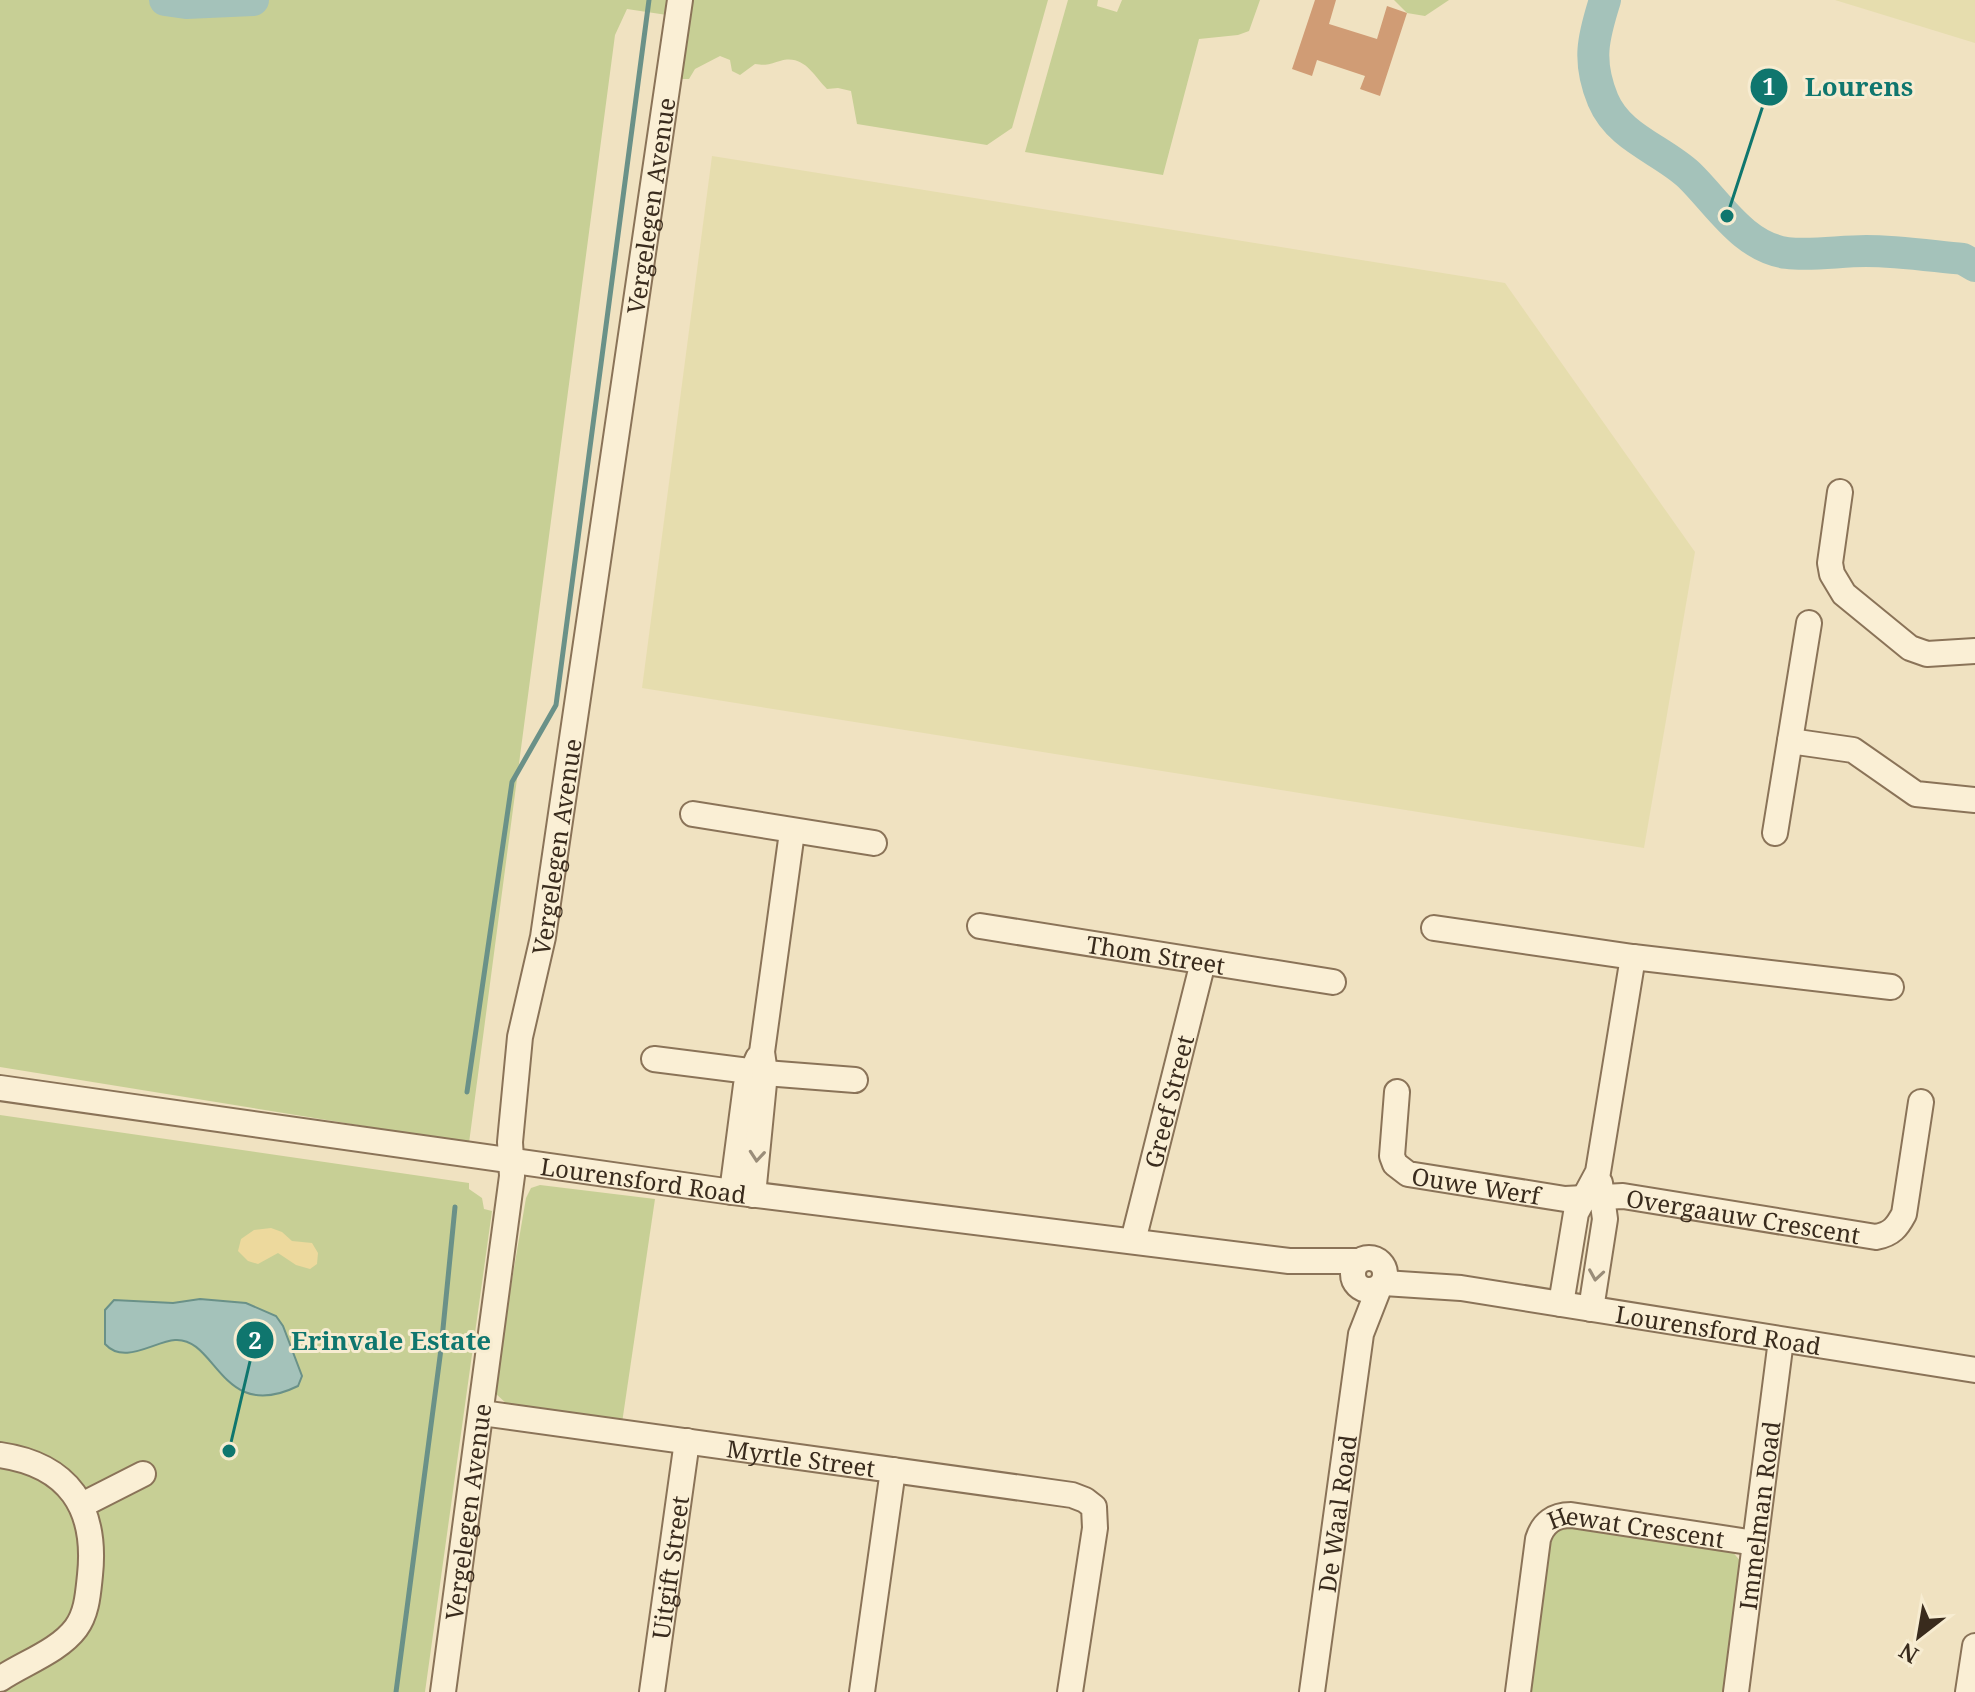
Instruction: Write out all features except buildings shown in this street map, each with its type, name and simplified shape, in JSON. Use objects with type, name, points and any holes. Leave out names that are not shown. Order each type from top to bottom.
[{"type":"street","name":"Vergelegen Avenue","points":[[443,1692],[482,1413],[512,1160],[510,1142],[520,1037],[543,937],[680,0]]},
{"type":"street","points":[[1840,492],[1830,563],[1832,574],[1844,594],[1918,652],[1942,655],[1975,651]]},
{"type":"street","points":[[1775,833],[1809,623]]},
{"type":"street","points":[[1790,741],[1853,750],[1916,794],[1975,800]]},
{"type":"street","points":[[693,814],[874,843]]},
{"type":"street","points":[[742,1193],[792,832]]},
{"type":"street","name":"Thom Street","points":[[980,926],[1333,982]]},
{"type":"street","points":[[1434,928],[1633,957],[1891,987]]},
{"type":"street","points":[[1591,1309],[1605,1219],[1595,1188],[1633,957]]},
{"type":"street","name":"Greef Street","points":[[1133,1241],[1203,962]]},
{"type":"street","points":[[654,1059],[759,1065],[855,1080]]},
{"type":"street","name":"Lourensford Road","points":[[0,1088],[742,1193],[1289,1261],[1369,1278],[1461,1288],[1975,1370]]},
{"type":"street","name":"Ouwe Werf","points":[[1397,1092],[1392,1156],[1395,1164],[1408,1174],[1565,1199],[1595,1188]]},
{"type":"street","name":"Overgaauw Crescent","points":[[1595,1188],[1623,1196],[1876,1237],[1888,1234],[1897,1227],[1904,1214],[1921,1102]]},
{"type":"street","points":[[1561,1304],[1576,1213],[1595,1188]]},
{"type":"street","name":"De Waal Road","points":[[1312,1692],[1369,1278]]},
{"type":"street","name":"Immelman Road","points":[[1736,1692],[1781,1340]]},
{"type":"street","name":"Myrtle Street","points":[[482,1413],[1072,1495],[1085,1500],[1094,1507],[1095,1528],[1070,1692]]},
{"type":"street","name":"Uitgift Street","points":[[652,1692],[687,1441]]},
{"type":"street","points":[[0,1455],[37,1466],[69,1487],[82,1505],[93,1544],[87,1598],[79,1624],[66,1639],[0,1679]]},
{"type":"street","points":[[862,1692],[893,1470]]},
{"type":"street","points":[[82,1505],[143,1474]]},
{"type":"street","name":"Hewat Crescent","points":[[1518,1692],[1538,1539],[1555,1518],[1571,1515],[1755,1543]]},
{"type":"street","points":[[1968,1692],[1975,1646]]},
{"type":"shaded area","points":[[1835,0],[1975,0],[1975,43]]},
{"type":"shaded area","points":[[712,156],[1505,283],[1695,552],[1644,848],[642,688]]},
{"type":"green space","points":[[0,0],[670,0],[667,15],[627,9],[615,35],[469,1143],[0,1067]]},
{"type":"green space","points":[[687,0],[1048,0],[1012,128],[987,145],[857,124],[851,91],[827,89],[807,67],[796,60],[755,64],[740,75],[732,71],[730,60],[720,56],[695,69],[689,79],[682,79],[676,75]]},
{"type":"green space","points":[[1068,0],[1098,0],[1097,6],[1117,12],[1122,0],[1260,0],[1249,31],[1199,39],[1163,175],[1025,152]]},
{"type":"green space","points":[[1394,0],[1449,0],[1425,16],[1407,13]]},
{"type":"green space","points":[[0,1115],[469,1183],[469,1189],[482,1198],[484,1209],[492,1211],[425,1692],[0,1692]]},
{"type":"green space","points":[[540,1185],[655,1199],[622,1423],[510,1407],[493,1391],[526,1198],[531,1188]]},
{"type":"green space","points":[[1565,1526],[1726,1547],[1732,1551],[1741,1562],[1726,1692],[1527,1692],[1545,1546],[1553,1532]]},
{"type":"sand","points":[[271,1228],[292,1241],[312,1243],[318,1253],[317,1264],[310,1269],[296,1265],[278,1253],[258,1264],[248,1261],[238,1251],[241,1239],[254,1230]]},
{"type":"water","points":[[200,1299],[246,1303],[276,1316],[283,1326],[302,1376],[298,1386],[272,1395],[252,1394],[236,1387],[189,1343],[175,1340],[121,1353],[105,1344],[105,1310],[114,1300],[173,1303]]},
{"type":"waterway","points":[[165,0],[186,3],[253,0]]},
{"type":"waterway","points":[[467,1092],[512,782],[556,705],[649,0]]},
{"type":"waterway","points":[[1605,0],[1597,26],[1593,61],[1598,86],[1610,113],[1630,134],[1689,175],[1744,233],[1771,249],[1787,253],[1890,252],[1963,259],[1975,266]]},
{"type":"waterway","points":[[396,1692],[441,1349],[455,1207]]},
{"type":"place","name":"Lourens","points":[[1727,216]]},
{"type":"place","name":"Erinvale Estate","points":[[229,1451]]}]
